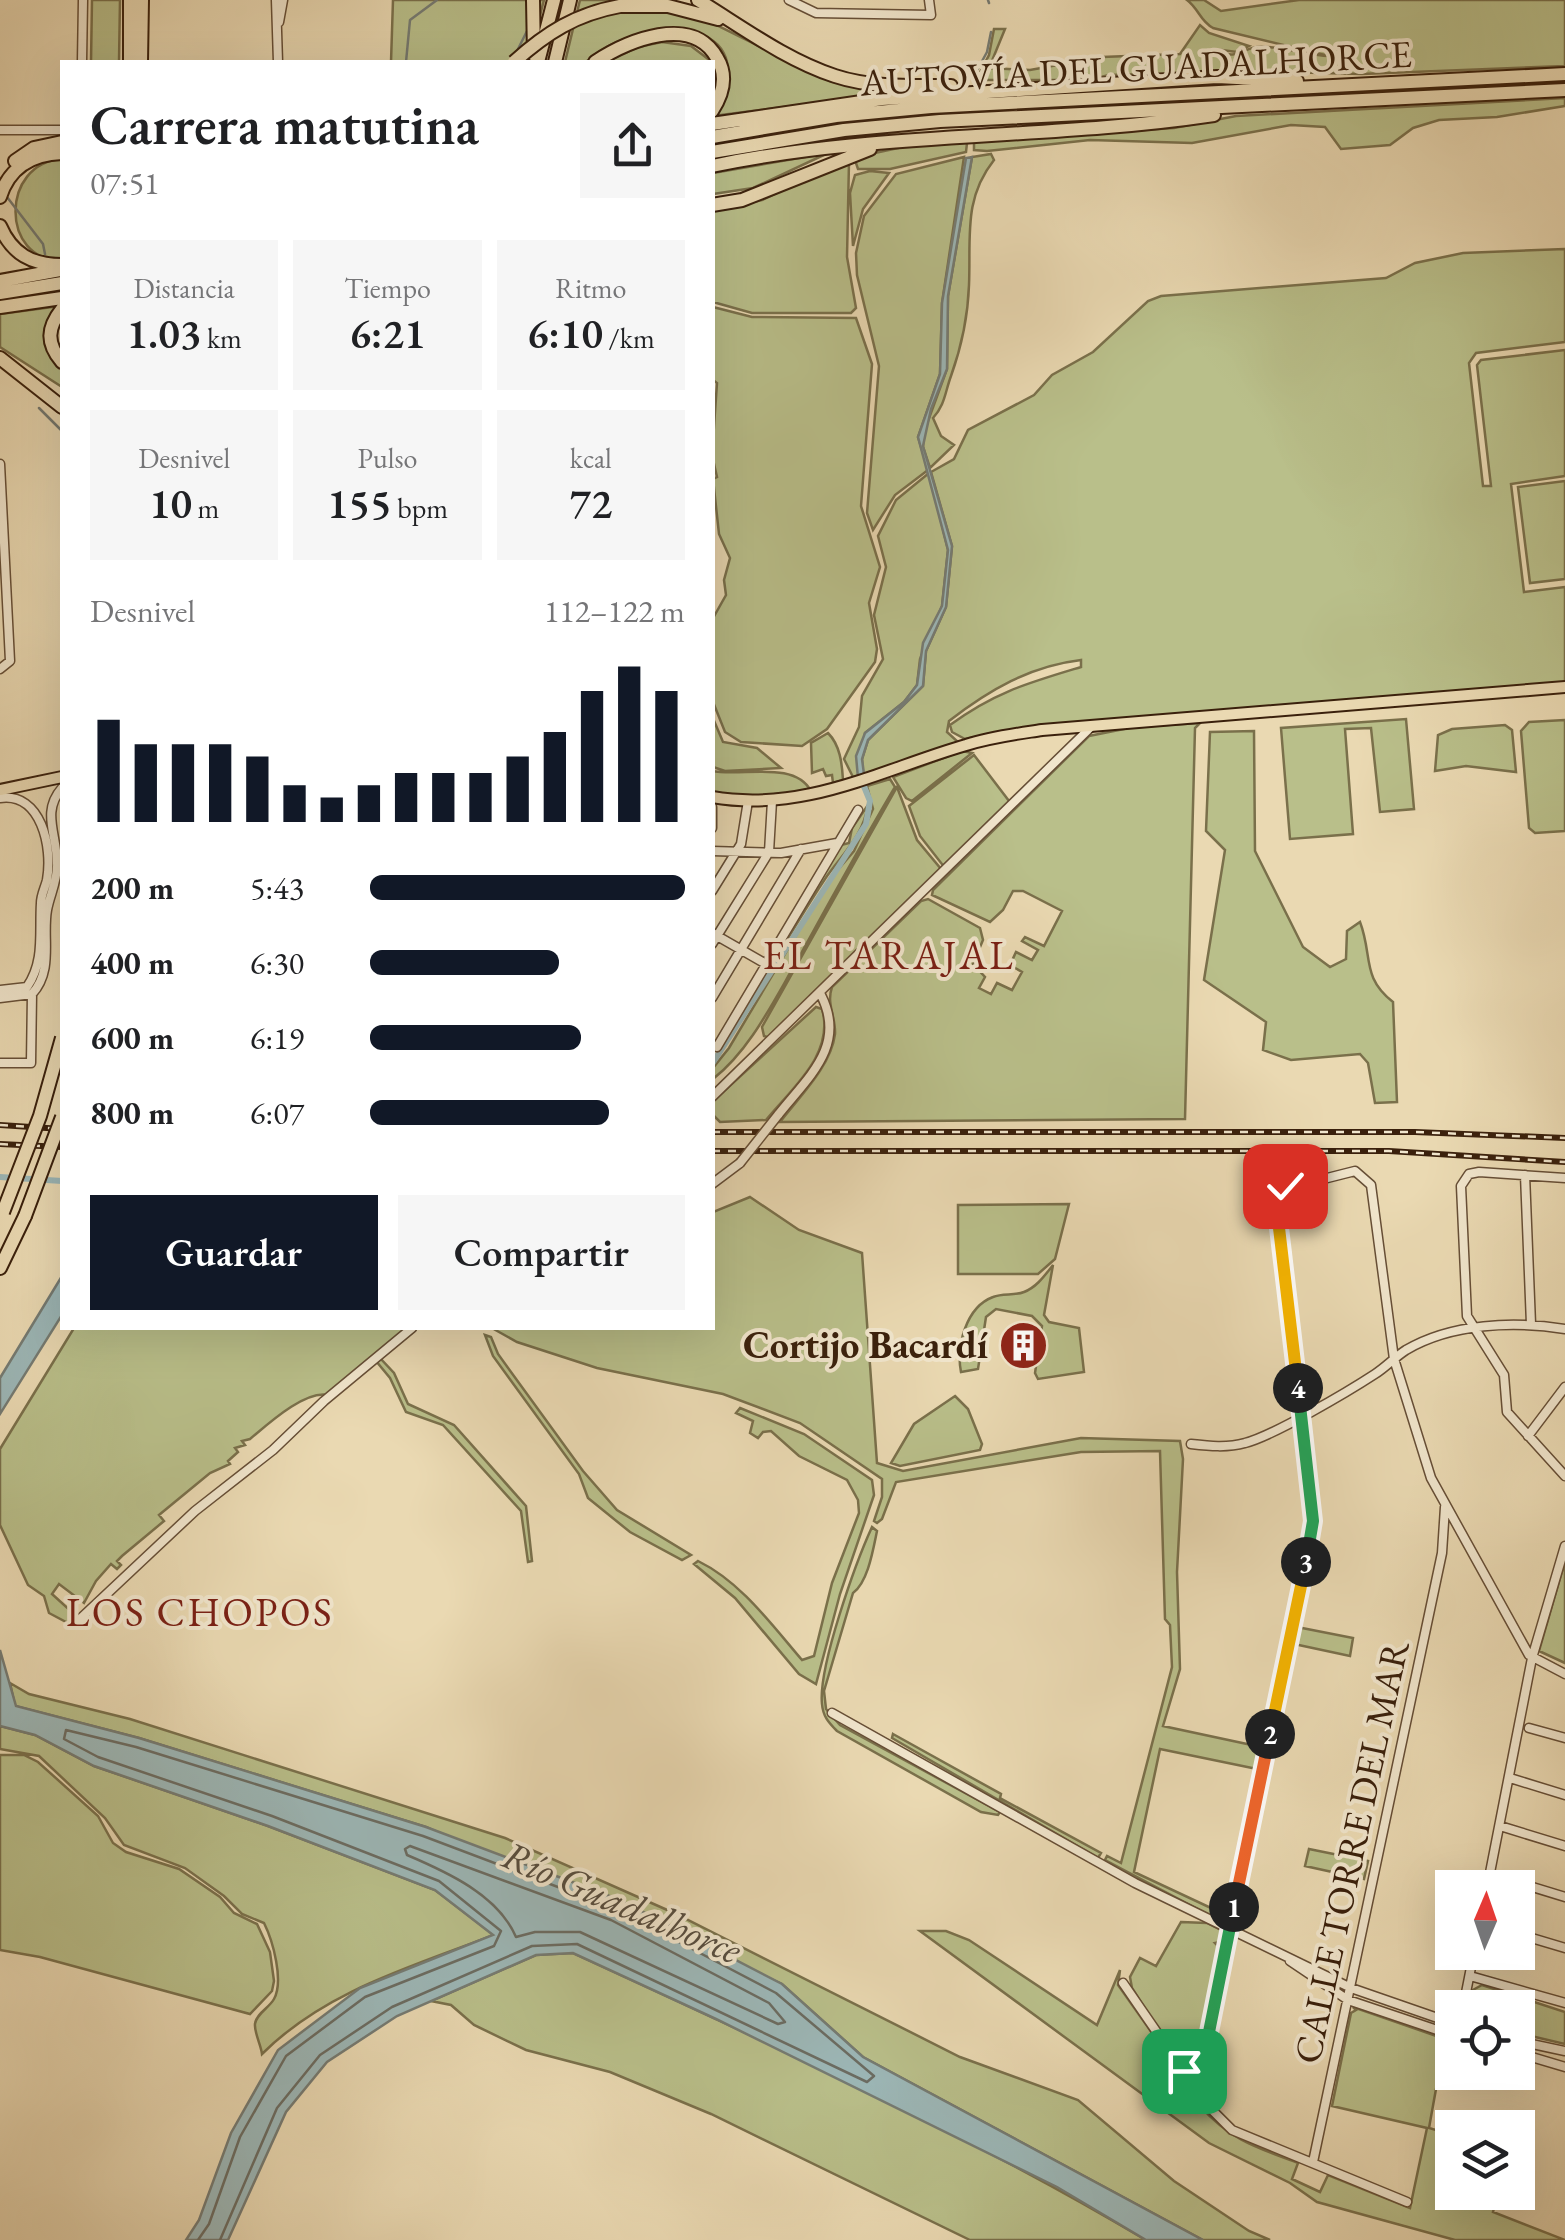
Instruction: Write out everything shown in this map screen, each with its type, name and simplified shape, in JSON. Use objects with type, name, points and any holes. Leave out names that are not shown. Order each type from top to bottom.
[{"type":"highway","points":[[129,60],[130,0]]},
{"type":"highway","points":[[142,0],[142,60]]},
{"type":"highway","points":[[538,60],[554,0]]},
{"type":"highway","points":[[555,60],[570,0]]},
{"type":"highway","points":[[698,0],[795,59],[836,76],[880,84],[1064,86]]},
{"type":"highway","points":[[532,5],[537,60]]},
{"type":"highway","points":[[516,60],[539,38],[570,20],[620,6],[668,6],[698,11],[752,34]]},
{"type":"highway","points":[[599,60],[637,40],[678,34],[692,37],[706,44],[722,66],[723,89],[715,105]]},
{"type":"highway","name":"AUTOVÍA DEL GUADALHORCE","points":[[715,136],[836,116],[912,109],[1565,74]]},
{"type":"highway","points":[[715,124],[882,99],[1064,86],[1218,78],[1344,85]]},
{"type":"highway","name":"AUTOVÍA DEL GUADALHORCE","points":[[715,152],[844,130],[940,122],[1565,90]]},
{"type":"highway","points":[[715,166],[845,146],[1156,124],[1229,112],[1425,97]]},
{"type":"highway","points":[[715,202],[754,196],[841,158],[912,140]]},
{"type":"highway","points":[[0,176],[22,155],[60,150]]},
{"type":"highway","points":[[0,197],[8,178],[18,168],[60,150]]},
{"type":"highway","points":[[0,226],[14,250],[27,259],[60,267]]},
{"type":"highway","points":[[0,281],[60,268]]},
{"type":"highway","points":[[0,293],[60,283]]},
{"type":"highway","points":[[0,308],[60,298]]},
{"type":"highway","points":[[60,311],[49,335],[60,359]]},
{"type":"highway","points":[[0,356],[60,393]]},
{"type":"highway","points":[[0,356],[60,406]]},
{"type":"highway","points":[[2,1216],[40,1116],[60,1045]]},
{"type":"highway","points":[[0,1268],[25,1216],[60,1123]]},
{"type":"main road","points":[[715,797],[772,802],[817,796],[991,738],[1565,686]]},
{"type":"main road","points":[[0,790],[60,777]]},
{"type":"street","points":[[82,60],[83,0]]},
{"type":"street","points":[[278,60],[279,0]]},
{"type":"street","points":[[789,0],[816,13],[931,15],[929,0]]},
{"type":"street","points":[[855,3],[855,14]]},
{"type":"street","points":[[0,130],[60,130]]},
{"type":"street","points":[[0,464],[10,652],[4,668]]},
{"type":"street","points":[[715,1095],[1091,727]]},
{"type":"street","points":[[0,1062],[31,1063],[32,994],[45,971],[47,911],[57,873],[49,816],[51,800],[60,790]]},
{"type":"street","points":[[0,798],[13,796],[31,804],[40,822],[48,861],[41,898],[40,967],[27,987],[0,990]]},
{"type":"street","points":[[715,887],[738,851],[748,801]]},
{"type":"street","points":[[715,935],[769,852],[772,802]]},
{"type":"street","points":[[715,1046],[858,810]]},
{"type":"street","points":[[715,850],[769,852],[838,843]]},
{"type":"street","points":[[715,993],[801,850]]},
{"type":"street","points":[[715,937],[766,964]]},
{"type":"street","points":[[0,998],[32,994]]},
{"type":"street","points":[[715,1182],[740,1162],[830,1042],[832,1024],[822,994]]},
{"type":"street","points":[[1280,1190],[1355,1171],[1367,1178],[1372,1189],[1394,1359],[1431,1478],[1532,1658],[1565,1674]]},
{"type":"street","points":[[1184,2071],[1199,2058],[1207,2042],[1312,1535],[1302,1414],[1277,1211],[1277,1173]]},
{"type":"street","points":[[1564,1477],[1507,1412],[1504,1375],[1467,1316],[1460,1186],[1469,1174],[1565,1178]]},
{"type":"street","points":[[1524,1175],[1531,1324]]},
{"type":"street","points":[[1191,1444],[1216,1447],[1245,1443],[1376,1374],[1394,1359],[1431,1340],[1474,1328],[1531,1324],[1565,1329]]},
{"type":"street","points":[[78,1620],[195,1511],[273,1450],[324,1401],[410,1330]]},
{"type":"street","points":[[1528,1436],[1565,1386]]},
{"type":"street","name":"CALLE TORRE DEL MAR","points":[[1313,2162],[1442,1553],[1445,1507]]},
{"type":"street","points":[[1442,1553],[1450,1542],[1464,1541]]},
{"type":"street","points":[[1491,1870],[1532,1658],[1565,1546]]},
{"type":"street","points":[[1522,1712],[1529,1728]]},
{"type":"street","points":[[832,1713],[1120,1875],[1351,1988],[1435,2017]]},
{"type":"street","points":[[1520,1734],[1529,1728],[1565,1738]]},
{"type":"street","points":[[1510,1778],[1565,1795]]},
{"type":"street","points":[[1500,1826],[1565,1846]]},
{"type":"street","points":[[1535,1888],[1565,1897]]},
{"type":"street","points":[[1535,1939],[1565,1948]]},
{"type":"street","points":[[1273,1950],[1348,2000],[1435,2029]]},
{"type":"street","points":[[1467,1990],[1471,1970]]},
{"type":"street","points":[[1470,1976],[1565,2003]]},
{"type":"street","points":[[1123,1983],[1207,2105],[1232,2130],[1406,2202]]},
{"type":"street","points":[[1535,2045],[1565,2051]]},
{"type":"street","points":[[1535,2058],[1565,2067]]},
{"type":"green space","points":[[92,0],[120,0],[119,60],[91,60]]},
{"type":"green space","points":[[393,0],[544,0],[529,60],[391,60]]},
{"type":"green space","points":[[580,0],[633,0],[620,10],[668,11],[702,18],[830,81],[893,93],[715,116],[727,83],[726,58],[713,41],[692,32],[666,30],[637,35],[589,60],[565,60]]},
{"type":"green space","points":[[1187,0],[1204,0],[1221,11],[1299,0],[1565,0],[1565,66],[1362,74],[1244,71],[1109,75],[1089,80],[976,80],[989,55],[994,29],[1005,29],[989,68],[1030,70],[1102,57],[1180,54],[1200,25],[1209,33],[1249,46],[1237,52],[1221,50],[1230,54],[1265,47],[1329,56],[1213,28]]},
{"type":"green space","points":[[662,42],[691,46],[709,60],[610,60],[638,47]]},
{"type":"green space","points":[[1565,98],[1565,106],[1497,117],[1439,120],[1413,128],[1390,145],[1341,149],[1325,127],[1291,125],[1192,143],[1090,140],[987,151],[974,150],[974,142],[967,143],[966,152],[890,169],[858,169],[855,160],[849,162],[847,257],[856,308],[851,313],[752,313],[715,303],[715,211],[762,200],[847,159],[912,145],[1174,128],[1236,116]]},
{"type":"green space","points":[[828,153],[753,188],[715,194],[715,173]]},
{"type":"green space","points":[[991,154],[994,160],[973,204],[968,296],[958,354],[933,418],[941,436],[954,445],[930,468],[923,447],[924,432],[947,369],[948,296],[972,157]]},
{"type":"green space","points":[[964,157],[942,303],[940,374],[918,437],[928,470],[895,495],[873,530],[867,513],[879,366],[857,275],[856,253],[864,216],[896,174]]},
{"type":"green space","points":[[60,160],[60,261],[42,257],[27,246],[18,230],[18,193],[27,177],[42,165]]},
{"type":"green space","points":[[870,171],[889,173],[863,209],[853,246],[850,193],[855,175]]},
{"type":"green space","points":[[1565,249],[1565,342],[1476,353],[1469,363],[1483,486],[1491,486],[1477,365],[1481,360],[1565,350],[1565,476],[1511,484],[1524,592],[1565,587],[1565,682],[1024,728],[965,739],[952,732],[950,725],[982,704],[1081,667],[1081,660],[1027,674],[979,699],[949,721],[947,732],[958,742],[863,776],[862,759],[868,740],[923,686],[926,651],[946,607],[952,546],[931,472],[954,459],[968,430],[1034,395],[1052,375],[1093,352],[1148,301],[1161,296],[1386,278],[1415,263],[1463,253]]},
{"type":"green space","points":[[60,306],[51,318],[60,356],[60,386],[0,347],[0,314]]},
{"type":"green space","points":[[715,308],[752,317],[856,318],[872,364],[861,506],[880,567],[869,603],[877,649],[875,662],[827,729],[802,746],[741,742],[725,732],[715,707],[715,615],[726,595],[724,580],[730,558],[719,534],[715,497]]},
{"type":"green space","points":[[929,473],[948,550],[942,606],[920,659],[917,685],[904,702],[865,733],[858,778],[854,779],[844,759],[859,727],[862,696],[883,659],[874,615],[886,567],[878,536],[896,500]]},
{"type":"green space","points":[[1565,481],[1565,579],[1530,583],[1518,487]]},
{"type":"green space","points":[[1406,719],[1414,809],[1380,812],[1371,728],[1345,729],[1353,834],[1290,839],[1281,728]]},
{"type":"green space","points":[[1565,720],[1565,831],[1535,833],[1529,828],[1521,731],[1529,722]]},
{"type":"green space","points":[[715,723],[723,742],[757,748],[781,768],[725,771],[715,768]]},
{"type":"green space","points":[[1200,723],[1195,728],[1185,1119],[780,1122],[813,1081],[832,1046],[832,987],[921,901],[928,899],[980,928],[983,940],[973,964],[985,977],[979,988],[991,994],[997,983],[1012,990],[1022,972],[1010,965],[1016,952],[1032,960],[1038,950],[1022,941],[1025,937],[1044,946],[1062,911],[1023,891],[1013,891],[1003,910],[990,922],[932,895],[933,890],[1089,736],[1134,727]]},
{"type":"green space","points":[[1505,725],[1512,730],[1516,772],[1466,766],[1435,771],[1438,735],[1452,729]]},
{"type":"green space","points":[[1254,731],[1255,851],[1303,947],[1330,967],[1346,959],[1347,931],[1360,922],[1372,975],[1393,1002],[1397,1102],[1375,1103],[1368,1063],[1360,1054],[1291,1060],[1263,1050],[1266,1022],[1204,980],[1225,850],[1206,831],[1210,732]]},
{"type":"green space","points":[[828,733],[838,749],[842,767],[843,780],[833,783],[832,775],[826,776],[823,769],[812,773],[811,743]]},
{"type":"green space","points":[[962,751],[972,753],[912,801],[893,777]]},
{"type":"green space","points":[[974,755],[1009,801],[1009,807],[945,868],[920,836],[909,806]]},
{"type":"green space","points":[[715,771],[780,773],[803,781],[811,791],[754,796],[715,793]]},
{"type":"green space","points":[[890,779],[895,787],[770,1009],[750,1040],[715,1077],[715,1066],[829,880],[854,851],[873,809],[867,786]]},
{"type":"green space","points":[[897,787],[917,840],[941,869],[770,1038],[764,1036],[762,1027]]},
{"type":"green space","points":[[868,805],[857,836],[812,899],[723,1048],[721,1045],[841,845],[849,843],[852,828]]},
{"type":"green space","points":[[816,1007],[822,1009],[824,1025],[817,1055],[799,1083],[766,1120],[720,1122],[715,1117],[715,1099]]},
{"type":"green space","points":[[750,1197],[799,1230],[862,1253],[877,1463],[903,1471],[1081,1438],[1180,1441],[1180,1669],[1163,1726],[1261,1747],[1257,1769],[1160,1749],[1134,1872],[1226,1915],[1224,1923],[1105,1860],[1107,1856],[1121,1863],[1172,1667],[1170,1625],[1165,1619],[1160,1451],[1081,1452],[896,1482],[877,1523],[874,1521],[882,1497],[882,1479],[800,1423],[723,1394],[597,1368],[517,1342],[496,1330],[715,1330],[715,1211]]},
{"type":"green space","points":[[1069,1204],[1055,1259],[1038,1274],[958,1274],[958,1205]]},
{"type":"green space","points":[[1053,1265],[1044,1315],[1049,1322],[1079,1328],[1084,1372],[1038,1379],[1035,1373],[1042,1326],[1032,1316],[996,1309],[986,1317],[978,1369],[961,1372],[962,1339],[976,1309],[993,1297],[1029,1290]]},
{"type":"green space","points":[[73,1330],[405,1330],[328,1395],[298,1403],[242,1441],[245,1445],[235,1448],[238,1452],[228,1461],[230,1464],[210,1473],[159,1515],[164,1521],[117,1561],[121,1565],[117,1569],[111,1564],[84,1603],[59,1584],[52,1594],[73,1613],[68,1623],[49,1613],[44,1596],[28,1585],[0,1525],[0,1449]]},
{"type":"green space","points":[[485,1335],[491,1337],[498,1354],[583,1471],[617,1510],[691,1555],[682,1560],[630,1532],[588,1498],[579,1474],[493,1356]]},
{"type":"green space","points":[[380,1358],[394,1373],[408,1404],[454,1425],[526,1506],[532,1561],[528,1562],[521,1511],[443,1425],[406,1412],[390,1378],[376,1361]]},
{"type":"green space","points":[[955,1396],[968,1409],[982,1444],[980,1450],[900,1466],[891,1463],[914,1424]]},
{"type":"green space","points":[[740,1408],[804,1434],[872,1480],[874,1495],[840,1594],[816,1684],[799,1674],[735,1598],[694,1564],[698,1561],[714,1570],[742,1592],[802,1660],[814,1656],[832,1583],[859,1513],[858,1500],[847,1480],[799,1456],[771,1431],[758,1438],[750,1433],[753,1421],[736,1413]]},
{"type":"green space","points":[[872,1527],[877,1531],[872,1556],[863,1581],[853,1593],[824,1691],[826,1709],[840,1725],[1000,1812],[998,1815],[981,1812],[837,1731],[825,1715],[822,1687],[832,1641]]},
{"type":"green space","points":[[1565,1561],[1565,1663],[1539,1651]]},
{"type":"green space","points":[[1297,1627],[1353,1638],[1350,1656],[1294,1644]]},
{"type":"green space","points":[[10,1683],[29,1694],[130,1719],[505,1838],[674,1913],[960,2057],[1078,2100],[1174,2181],[1249,2231],[1270,2240],[1203,2240],[863,2057],[782,1984],[426,1827],[139,1738],[15,1706]]},
{"type":"green space","points":[[0,1726],[35,1735],[94,1766],[268,1826],[435,1890],[494,1935],[341,1997],[313,2013],[262,2054],[255,2024],[274,1999],[278,1982],[274,1950],[264,1923],[242,1914],[185,1868],[124,1845],[105,1818],[39,1756],[0,1749]]},
{"type":"green space","points":[[893,1734],[1101,1853],[1098,1858],[892,1738]]},
{"type":"green space","points":[[0,1755],[24,1755],[38,1762],[98,1816],[113,1843],[126,1852],[179,1869],[220,1897],[234,1913],[257,1924],[270,1952],[272,1991],[250,2014],[40,1957],[0,1950]]},
{"type":"green space","points":[[1309,1849],[1368,1861],[1364,1879],[1305,1866]]},
{"type":"green space","points":[[1181,1922],[1207,1923],[1223,1931],[1220,1942],[1215,1943],[1219,1947],[1201,2037],[1192,2047],[1183,2049],[1153,2022],[1132,1988],[1130,1977],[1140,1958],[1156,1966]]},
{"type":"green space","points":[[920,1931],[946,1931],[969,1940],[1097,2025],[1120,1970],[1118,1985],[1162,2047],[1156,2052],[1196,2110],[1201,2107],[1245,2142],[1298,2163],[1292,2179],[1320,2192],[1328,2175],[1410,2208],[1427,2128],[1332,2106],[1351,2013],[1356,2010],[1353,2007],[1435,2036],[1436,2090],[1429,2128],[1435,2130],[1435,2210],[1494,2210],[1565,2240],[1455,2240],[1317,2202],[1290,2183],[1209,2143]]},
{"type":"green space","points":[[573,1953],[935,2125],[1146,2240],[970,2240],[711,2114],[610,2072],[526,2050],[474,2025],[451,2005],[431,2001],[536,1955]]},
{"type":"green space","points":[[1535,2002],[1565,2012],[1565,2044],[1535,2037]]},
{"type":"water","points":[[972,157],[948,296],[947,369],[931,409],[923,446],[952,546],[946,607],[926,651],[923,686],[868,740],[862,759],[864,774],[858,778],[856,756],[865,733],[904,702],[917,685],[923,643],[942,606],[948,550],[918,437],[940,374],[942,303],[966,158]]},
{"type":"water","points":[[60,1279],[60,1318],[0,1414],[0,1378]]},
{"type":"water","name":"Río Guadalhorce","points":[[0,1650],[16,1706],[139,1738],[426,1827],[620,1900],[782,1984],[863,2057],[1203,2240],[1146,2240],[1057,2187],[573,1953],[536,1955],[397,2016],[327,2062],[286,2112],[228,2240],[186,2240],[199,2220],[231,2133],[278,2050],[360,1988],[493,1935],[435,1890],[268,1826],[94,1766],[35,1735],[0,1726]]},
{"type":"waterway","points":[[406,60],[410,20],[437,0]]},
{"type":"waterway","points":[[516,53],[528,29]]},
{"type":"waterway","points":[[974,76],[987,52],[991,32]]},
{"type":"waterway","points":[[7,197],[43,244],[45,254]]},
{"type":"waterway","points":[[39,408],[60,429]]},
{"type":"waterway","points":[[715,1059],[866,824],[870,801],[861,779]]},
{"type":"waterway","points":[[0,1177],[60,1181]]},
{"type":"railway","points":[[0,1125],[60,1129]]},
{"type":"railway","points":[[715,1132],[1415,1132],[1565,1138]]},
{"type":"railway","points":[[0,1144],[60,1147]]},
{"type":"railway","points":[[715,1151],[1389,1151],[1565,1162]]},
{"type":"place","name":"Cortijo Bacardí","points":[[1023,1345]]},
{"type":"district","name":"EL TARAJAL","points":[[889,955]]},
{"type":"district","name":"LOS CHOPOS","points":[[200,1612]]},
{"type":"route","points":[[1184,2071],[1199,2058],[1207,2042],[1312,1535],[1277,1211],[1280,1190],[1285,1186]]}]
